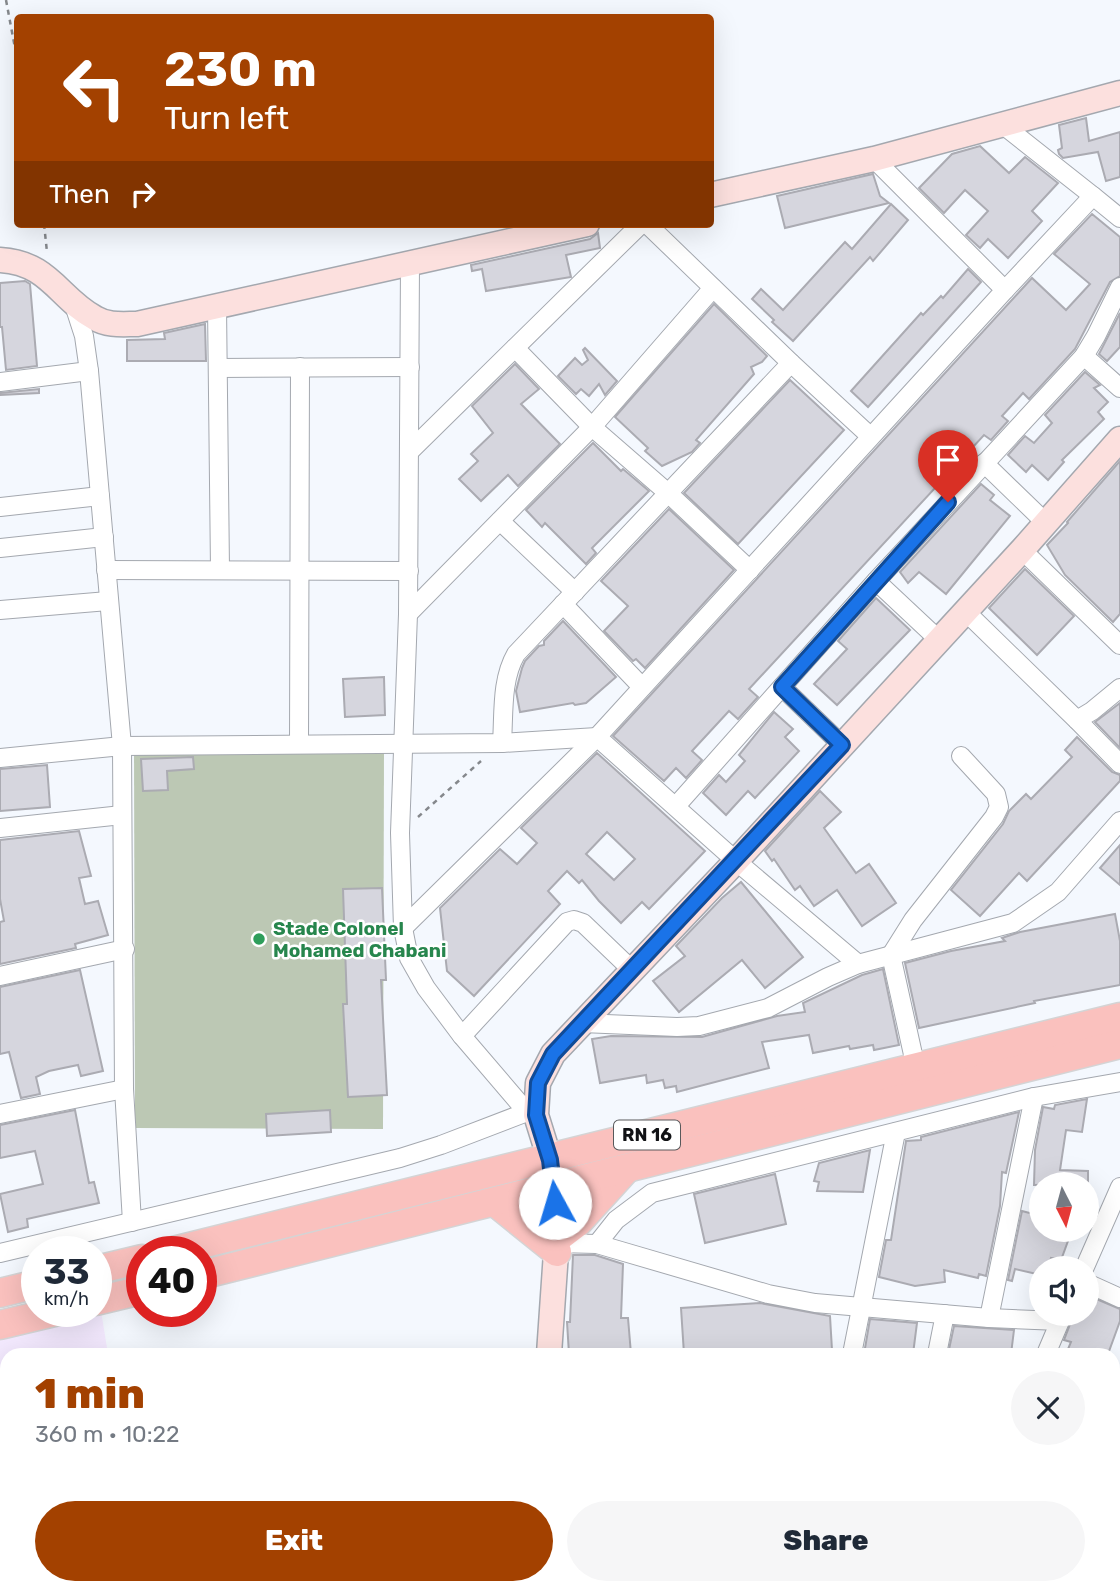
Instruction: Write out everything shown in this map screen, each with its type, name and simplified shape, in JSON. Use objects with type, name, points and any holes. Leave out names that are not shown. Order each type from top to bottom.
[{"type":"main road","name":"RN 16","points":[[217,1242],[552,1173],[916,1068],[1120,1017]]},
{"type":"main road","name":"RN 16","points":[[217,1271],[495,1202],[552,1173],[626,1169],[1120,1044]]},
{"type":"main road","points":[[495,1202],[557,1245],[626,1169]]},
{"type":"main road","points":[[0,1293],[21,1288]]},
{"type":"main road","points":[[0,1325],[21,1320]]},
{"type":"street","points":[[714,194],[874,159],[1120,93]]},
{"type":"street","points":[[1003,125],[1120,218]]},
{"type":"street","points":[[874,159],[1005,290]]},
{"type":"street","points":[[403,928],[597,737],[870,436],[1093,196]]},
{"type":"street","points":[[0,260],[28,265],[48,276],[73,302],[95,319],[113,325],[137,324],[569,228]]},
{"type":"street","points":[[409,452],[637,228]]},
{"type":"street","points":[[651,228],[870,436]]},
{"type":"street","points":[[410,263],[409,570],[400,833],[403,928],[409,958],[426,988],[462,1036],[531,1113],[552,1173],[557,1245],[549,1348]]},
{"type":"street","points":[[676,806],[876,580],[1084,356],[1120,287]]},
{"type":"street","points":[[408,614],[592,427],[713,288]]},
{"type":"street","points":[[73,302],[84,336],[89,371],[122,746],[124,1089],[132,1222]]},
{"type":"street","points":[[217,306],[220,570]]},
{"type":"street","points":[[515,348],[592,427],[750,570]]},
{"type":"street","points":[[1084,356],[1120,388]]},
{"type":"street","points":[[502,743],[506,682],[510,664],[516,654],[791,363]]},
{"type":"street","points":[[218,368],[410,367]]},
{"type":"street","points":[[299,744],[300,368]]},
{"type":"street","points":[[0,382],[89,371]]},
{"type":"street","points":[[531,1113],[538,1083],[553,1054],[736,861],[1022,550],[1120,439]]},
{"type":"street","points":[[984,463],[1046,523]]},
{"type":"street","points":[[0,507],[100,496]]},
{"type":"street","points":[[500,521],[569,598],[642,687]]},
{"type":"street","points":[[0,548],[104,537]]},
{"type":"street","points":[[1022,550],[1120,645]]},
{"type":"street","points":[[106,570],[409,570]]},
{"type":"street","points":[[876,580],[939,640]]},
{"type":"street","points":[[0,610],[108,601]]},
{"type":"street","points":[[965,611],[1120,764]]},
{"type":"street","points":[[782,687],[842,745]]},
{"type":"street","points":[[1077,720],[1093,711],[1120,688]]},
{"type":"street","points":[[0,758],[122,746],[502,743],[597,737],[736,861],[858,964]]},
{"type":"street","points":[[916,1068],[891,955],[913,920],[999,807],[996,794],[961,756]]},
{"type":"street","points":[[0,828],[122,815]]},
{"type":"street","points":[[582,1023],[699,1026],[768,1008],[858,964],[1013,923],[1058,892],[1120,821]]},
{"type":"street","points":[[462,1036],[567,922],[575,920],[583,923],[632,970]]},
{"type":"street","points":[[0,976],[125,948]]},
{"type":"street","points":[[597,1244],[616,1220],[652,1194],[1034,1097],[1120,1082]]},
{"type":"street","points":[[0,1112],[124,1089]]},
{"type":"street","points":[[989,1318],[1034,1097]]},
{"type":"street","points":[[0,1253],[400,1158],[531,1113]]},
{"type":"street","points":[[853,1348],[896,1132]]},
{"type":"street","points":[[1090,1256],[1120,1187]]},
{"type":"street","points":[[557,1245],[597,1244],[768,1294],[815,1303],[989,1318],[1029,1317]]},
{"type":"street","points":[[1099,1288],[1120,1298]]},
{"type":"street","points":[[938,1348],[945,1314]]},
{"type":"street","points":[[1049,1348],[1058,1326]]},
{"type":"path","points":[[6,0],[14,43]]},
{"type":"path","points":[[44,228],[48,276]]},
{"type":"path","points":[[400,833],[502,743]]},
{"type":"shaded area","points":[[36,1327],[104,1327],[107,1348],[0,1348],[0,1336]]},
{"type":"green space","name":"Stade Colonel Mohamed Chabani","points":[[134,750],[384,751],[383,1129],[135,1128]]},
{"type":"building","points":[[1086,118],[1089,141],[1120,132],[1120,177],[1106,181],[1098,152],[1063,158],[1059,154],[1058,150],[1062,148],[1059,125]]},
{"type":"building","points":[[980,146],[1009,173],[1025,157],[1058,183],[1032,211],[1042,221],[1008,258],[988,239],[980,248],[966,235],[988,211],[965,190],[944,213],[919,188],[952,154]]},
{"type":"building","points":[[873,174],[880,196],[889,203],[785,228],[777,196]]},
{"type":"building","points":[[891,204],[908,220],[873,261],[870,257],[793,341],[752,299],[761,289],[783,310],[845,242],[852,249]]},
{"type":"building","points":[[1092,214],[1120,237],[1120,276],[1110,282],[1075,349],[1029,399],[1023,393],[1002,416],[1008,421],[991,440],[984,435],[749,689],[758,697],[738,719],[729,711],[692,751],[702,760],[686,778],[676,768],[664,781],[613,736],[1032,278],[1066,310],[1090,284],[1054,254]]},
{"type":"building","points":[[598,233],[600,248],[566,255],[571,277],[486,291],[482,269],[472,271],[471,265],[590,239]]},
{"type":"building","points":[[968,269],[981,282],[868,407],[851,391],[921,313],[923,315],[941,296],[943,298]]},
{"type":"building","points":[[25,281],[30,284],[37,366],[6,370],[0,327],[0,283]]},
{"type":"building","points":[[714,304],[767,356],[762,362],[751,367],[754,374],[696,440],[700,443],[692,452],[662,466],[645,451],[648,448],[615,417]]},
{"type":"building","points":[[1120,313],[1120,347],[1107,361],[1099,354]]},
{"type":"building","points":[[205,324],[206,361],[127,361],[127,340],[165,339],[164,333]]},
{"type":"building","points":[[585,348],[617,381],[605,395],[599,384],[589,396],[581,389],[576,394],[558,376],[575,358],[582,365],[588,360],[583,350]]},
{"type":"building","points":[[515,364],[539,389],[521,404],[560,444],[518,486],[508,475],[481,501],[459,479],[478,461],[471,454],[493,433],[472,406]]},
{"type":"building","points":[[1085,372],[1100,385],[1094,388],[1108,402],[1098,412],[1104,419],[1062,460],[1064,462],[1048,480],[1032,465],[1026,472],[1008,455],[1025,436],[1034,443],[1052,423],[1045,415]]},
{"type":"building","points":[[790,380],[844,430],[738,544],[684,493]]},
{"type":"building","points":[[39,389],[39,393],[0,395],[0,393]]},
{"type":"building","points":[[593,443],[621,471],[623,469],[649,491],[592,548],[596,553],[586,564],[545,523],[542,527],[526,510]]},
{"type":"building","points":[[1120,461],[1120,614],[1113,622],[1065,575],[1047,545]]},
{"type":"building","points":[[981,484],[994,495],[990,500],[1010,516],[946,594],[919,572],[908,583],[900,572]]},
{"type":"building","points":[[669,509],[734,570],[645,668],[636,659],[633,661],[604,631],[628,606],[601,581]]},
{"type":"building","points":[[1025,569],[1074,616],[1037,655],[989,608]]},
{"type":"building","points":[[876,598],[910,630],[837,705],[814,684],[847,649],[838,641]]},
{"type":"building","points":[[563,621],[616,677],[586,703],[520,712],[516,691],[525,661],[539,646],[544,645],[544,641]]},
{"type":"building","points":[[384,677],[385,715],[345,717],[343,679]]},
{"type":"building","points":[[1120,703],[1120,748],[1095,722]]},
{"type":"building","points":[[774,712],[793,729],[785,737],[799,751],[755,798],[748,791],[726,815],[703,793],[719,775],[726,782],[745,761],[739,755]]},
{"type":"building","points":[[1077,737],[1112,772],[1120,775],[1120,781],[1027,881],[1019,873],[980,916],[951,890],[1003,824],[1009,811],[1026,794],[1031,799],[1072,757],[1065,750]]},
{"type":"building","points":[[597,753],[705,851],[649,909],[642,902],[621,923],[582,880],[579,883],[567,871],[548,891],[560,904],[474,996],[447,971],[440,908],[500,849],[517,864],[537,843],[521,828]],"holes":[[[607,832],[635,859],[614,880],[586,854]]]},
{"type":"building","points":[[193,757],[194,769],[167,771],[168,790],[143,791],[141,759]]},
{"type":"building","points":[[47,765],[50,807],[0,811],[0,769]]},
{"type":"building","points":[[820,791],[841,812],[824,828],[856,873],[869,864],[896,903],[862,926],[837,890],[814,906],[800,886],[795,890],[774,859],[772,861],[765,851]]},
{"type":"building","points":[[79,831],[91,876],[79,878],[85,904],[98,901],[108,935],[75,944],[76,948],[0,964],[0,922],[4,921],[0,899],[0,840]]},
{"type":"building","points":[[1120,845],[1120,885],[1100,868]]},
{"type":"building","points":[[741,882],[803,957],[765,988],[742,960],[679,1012],[653,981],[685,956],[676,946]]},
{"type":"building","points":[[382,888],[386,980],[381,980],[387,1095],[348,1097],[343,1004],[347,1004],[343,889]]},
{"type":"building","points":[[1115,914],[1120,941],[1120,985],[1034,1001],[1035,1003],[919,1028],[905,963],[1005,941],[1002,938],[1020,932]]},
{"type":"building","points":[[883,969],[899,1045],[874,1050],[873,1045],[850,1049],[849,1046],[813,1053],[809,1035],[762,1042],[769,1068],[677,1092],[676,1086],[665,1088],[663,1080],[647,1083],[646,1075],[600,1083],[592,1039],[611,1036],[702,1037],[777,1016],[805,1012],[803,1003],[862,975]]},
{"type":"building","points":[[80,970],[103,1071],[81,1076],[78,1065],[49,1071],[36,1077],[40,1094],[21,1098],[9,1052],[0,1054],[0,987]]},
{"type":"building","points":[[1087,1099],[1082,1132],[1066,1130],[1060,1170],[1088,1172],[1034,1172],[1035,1150],[1043,1107],[1054,1109],[1055,1105]]},
{"type":"building","points":[[75,1110],[89,1183],[94,1182],[99,1203],[27,1219],[28,1227],[8,1232],[0,1194],[43,1184],[35,1151],[0,1158],[0,1125]]},
{"type":"building","points":[[330,1110],[331,1132],[267,1136],[266,1114]]},
{"type":"building","points":[[1019,1112],[1006,1173],[1002,1172],[1000,1206],[986,1276],[979,1274],[978,1278],[944,1270],[945,1282],[915,1286],[879,1277],[886,1240],[891,1240],[906,1141],[921,1140],[921,1137]]},
{"type":"building","points":[[870,1150],[863,1192],[817,1191],[819,1182],[814,1181],[819,1163]]},
{"type":"building","points":[[775,1174],[786,1224],[705,1243],[694,1194]]},
{"type":"building","points":[[1022,1211],[1029,1213],[1029,1242],[1068,1242],[1062,1256],[1029,1256],[1029,1272],[1015,1269],[1012,1281],[1008,1280]]},
{"type":"building","points":[[573,1255],[595,1255],[623,1264],[621,1318],[628,1318],[630,1348],[569,1348],[567,1322],[570,1322]]},
{"type":"building","points":[[1099,1300],[1120,1309],[1120,1321],[1110,1348],[1068,1348],[1071,1342],[1064,1340],[1069,1326],[1099,1326]]},
{"type":"building","points":[[760,1303],[830,1316],[832,1348],[684,1348],[681,1308]]},
{"type":"building","points":[[870,1319],[917,1323],[914,1348],[865,1348]]},
{"type":"building","points":[[954,1326],[1014,1330],[1012,1348],[949,1348]]},
{"type":"place","name":"Stade Colonel Mohamed Chabani","points":[[259,939]]},
{"type":"route","points":[[555,1203],[550,1160],[536,1115],[538,1083],[553,1054],[842,745],[782,687],[948,502]]}]
